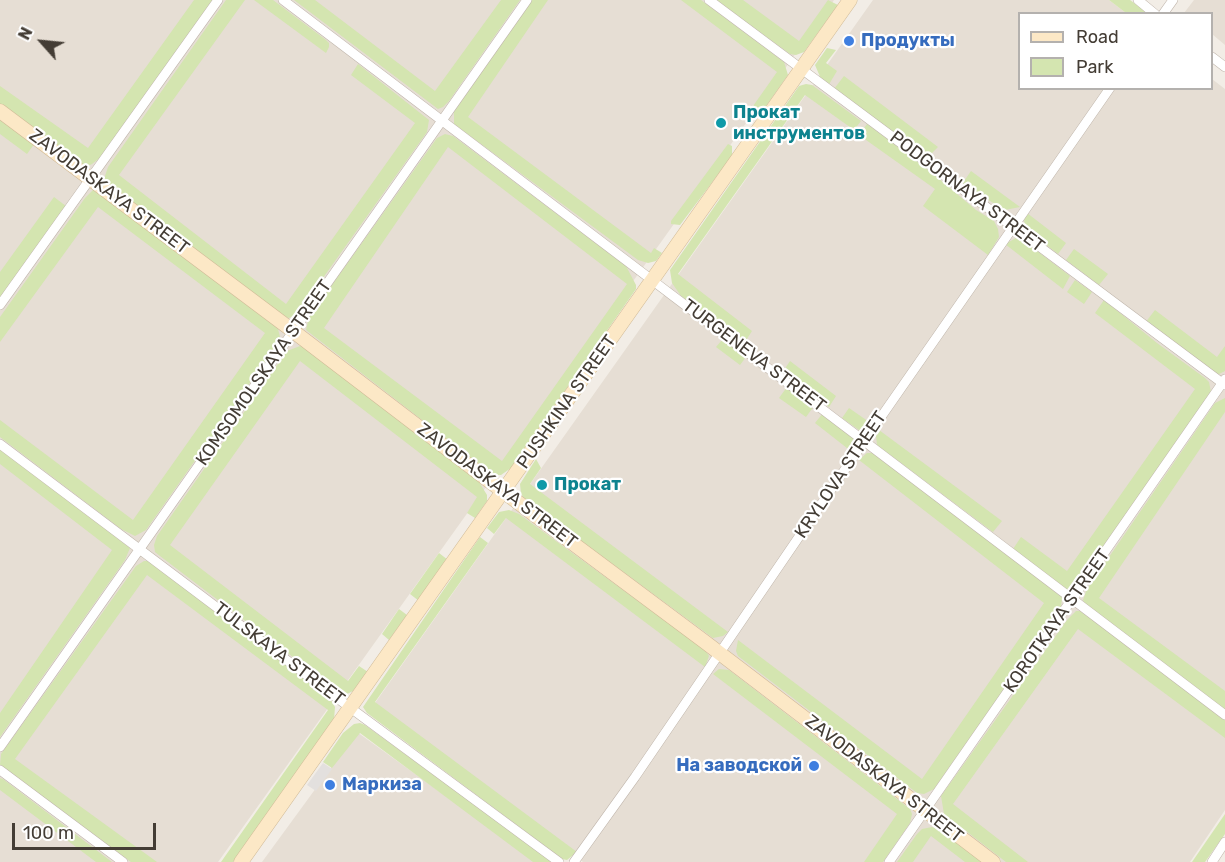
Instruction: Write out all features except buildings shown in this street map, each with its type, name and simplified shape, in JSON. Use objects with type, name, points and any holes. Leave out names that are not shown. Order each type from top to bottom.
[{"type":"main road","name":"PUSHKINA STREET","points":[[241,862],[850,0]]},
{"type":"main road","name":"ZAVODASKAYA STREET","points":[[0,111],[720,653],[993,862]]},
{"type":"street","points":[[0,305],[218,0]]},
{"type":"street","name":"TURGENEVA STREET","points":[[283,0],[1225,715]]},
{"type":"street","name":"KOMSOMOLSKAYA STREET","points":[[0,747],[527,0]]},
{"type":"street","name":"PODGORNAYA STREET","points":[[709,0],[1224,383]]},
{"type":"street","points":[[1138,0],[1153,12]]},
{"type":"street","points":[[1213,58],[1225,67]]},
{"type":"street","name":"KRYLOVA STREET","points":[[574,862],[1109,90]]},
{"type":"street","name":"KOROTKAYA STREET","points":[[889,862],[1224,383]]},
{"type":"street","name":"TULSKAYA STREET","points":[[0,444],[559,862]]},
{"type":"street","points":[[0,770],[123,862]]},
{"type":"street","points":[[1212,862],[1225,842]]},
{"type":"shaded area","points":[[0,0],[834,0],[218,862],[0,862]]},
{"type":"shaded area","points":[[873,0],[1109,0],[1125,12],[1018,12],[1018,90],[1213,90],[1213,80],[1225,89],[1225,810],[1190,862],[583,862],[375,703]]},
{"type":"shaded area","points":[[1194,0],[1225,0],[1225,45],[1213,35],[1213,12],[1185,12]]},
{"type":"shaded area","points":[[357,732],[537,862],[262,862]]},
{"type":"shaded area","points":[[323,763],[332,769],[316,791],[307,785]]},
{"type":"green space","points":[[194,0],[213,0],[101,157],[92,164],[88,166],[81,164],[0,105],[0,86],[88,148]]},
{"type":"green space","points":[[226,0],[245,0],[119,175],[286,304],[415,123],[351,75],[358,64],[429,120],[427,132],[298,313],[289,318],[280,315],[106,183],[104,179],[108,167]]},
{"type":"green space","points":[[254,0],[273,0],[329,43],[326,53]]},
{"type":"green space","points":[[294,0],[315,0],[435,91],[501,0],[520,0],[449,101],[438,109]]},
{"type":"green space","points":[[531,0],[548,0],[468,117],[651,253],[654,248],[662,253],[656,261],[648,263],[638,260],[454,124],[454,112]]},
{"type":"green space","points":[[681,0],[701,0],[784,62],[788,75],[759,116],[753,118],[746,116],[777,72]]},
{"type":"green space","points":[[715,0],[743,0],[799,41],[828,0],[838,5],[804,52],[796,55],[790,54]]},
{"type":"green space","points":[[1109,0],[1130,0],[1147,12],[1125,12]]},
{"type":"green space","points":[[827,48],[836,50],[826,63],[837,71],[828,86],[821,79],[815,65]]},
{"type":"green space","points":[[844,76],[938,147],[928,157],[924,157],[834,89]]},
{"type":"green space","points":[[812,85],[861,121],[854,130],[805,95],[678,274],[752,331],[745,342],[681,296],[672,283],[670,270],[799,86]]},
{"type":"green space","points":[[0,116],[35,143],[27,154],[0,134]]},
{"type":"green space","points":[[867,124],[925,167],[976,210],[994,221],[999,237],[988,255],[923,206],[935,189],[859,135]]},
{"type":"green space","points":[[445,134],[453,136],[626,266],[636,285],[636,289],[511,468],[501,475],[493,475],[306,330],[309,317],[437,138]],"holes":[[[448,147],[627,284],[502,461],[324,328]]]},
{"type":"green space","points":[[728,144],[732,146],[732,156],[680,225],[671,224],[671,221]]},
{"type":"green space","points":[[971,171],[1020,207],[1005,210],[962,184]]},
{"type":"green space","points":[[93,190],[97,190],[272,322],[278,329],[280,337],[146,530],[135,536],[121,529],[0,437],[0,420],[133,520],[265,333],[98,207],[0,342],[0,317]]},
{"type":"green space","points":[[54,197],[66,206],[0,299],[0,272]]},
{"type":"green space","points":[[1027,213],[1066,243],[1058,254],[1027,230],[1024,221]]},
{"type":"green space","points":[[1020,238],[1070,276],[1063,289],[1005,244]]},
{"type":"green space","points":[[1074,249],[1108,274],[1099,285],[1066,260]]},
{"type":"green space","points":[[1075,280],[1092,292],[1084,304],[1067,292]]},
{"type":"green space","points":[[1104,300],[1205,378],[1209,382],[1211,392],[1076,589],[1071,591],[1065,589],[1013,549],[1021,537],[1067,571],[1195,389],[1095,313]]},
{"type":"green space","points":[[1155,310],[1217,357],[1225,346],[1225,371],[1214,374],[1145,323]]},
{"type":"green space","points":[[722,340],[746,357],[740,365],[716,347]]},
{"type":"green space","points":[[300,346],[479,482],[487,495],[487,501],[475,518],[467,513],[477,497],[300,361],[170,545],[348,681],[359,666],[368,672],[353,691],[347,694],[340,693],[160,556],[155,552],[154,545],[157,536],[287,351]]},
{"type":"green space","points":[[790,361],[836,396],[829,407],[782,373]]},
{"type":"green space","points":[[787,387],[814,406],[806,417],[779,398]]},
{"type":"green space","points":[[1225,398],[1225,412],[1099,598],[1225,691],[1225,710],[1085,604],[1083,600],[1087,589],[1215,403]]},
{"type":"green space","points":[[849,408],[872,424],[867,429],[859,430],[842,418]]},
{"type":"green space","points":[[823,413],[855,438],[856,447],[852,452],[815,423]]},
{"type":"green space","points":[[879,430],[1002,521],[993,532],[877,445],[876,436]]},
{"type":"green space","points":[[0,447],[130,548],[125,560],[0,737],[0,713],[112,550],[0,464]]},
{"type":"green space","points":[[867,453],[878,456],[1062,598],[1061,607],[1057,613],[934,789],[924,794],[917,793],[738,656],[736,651],[738,640],[922,779],[1044,603],[859,460]]},
{"type":"green space","points":[[536,459],[541,468],[530,484],[728,632],[723,636],[713,638],[526,500],[521,494],[520,484]]},
{"type":"green space","points":[[509,510],[519,514],[705,650],[709,656],[705,667],[506,518],[494,534],[487,528],[499,512]]},
{"type":"green space","points":[[480,537],[488,543],[375,702],[577,852],[567,860],[562,859],[367,713],[363,707]]},
{"type":"green space","points":[[439,553],[448,560],[419,601],[410,594]]},
{"type":"green space","points":[[144,561],[152,561],[329,697],[335,707],[334,720],[233,862],[221,862],[328,710],[147,575],[15,759],[157,862],[131,862],[0,765],[1,754],[136,566]]},
{"type":"green space","points":[[399,609],[407,615],[389,640],[382,634]]},
{"type":"green space","points":[[1076,611],[1080,611],[1101,626],[1225,719],[1225,738],[1078,629],[953,804],[1028,862],[1006,862],[944,814],[941,796],[1067,620]]},
{"type":"green space","points":[[719,669],[729,670],[910,809],[912,814],[910,823],[883,862],[864,862],[897,814],[713,674]]},
{"type":"green space","points":[[360,723],[554,862],[533,862],[360,733],[332,768],[323,762],[343,733],[354,724]]},
{"type":"green space","points":[[0,778],[112,862],[96,862],[0,790]]},
{"type":"green space","points":[[1225,814],[1225,834],[1205,862],[1192,862]]},
{"type":"green space","points":[[932,827],[940,830],[982,862],[965,862],[931,836],[913,862],[897,862],[922,829]]},
{"type":"place","name":"Продукты","points":[[849,41]]},
{"type":"place","name":"Прокат инструментов","points":[[721,123]]},
{"type":"place","name":"Прокат","points":[[542,485]]},
{"type":"place","name":"На заводской","points":[[814,766]]},
{"type":"place","name":"Маркиза","points":[[330,785]]}]
